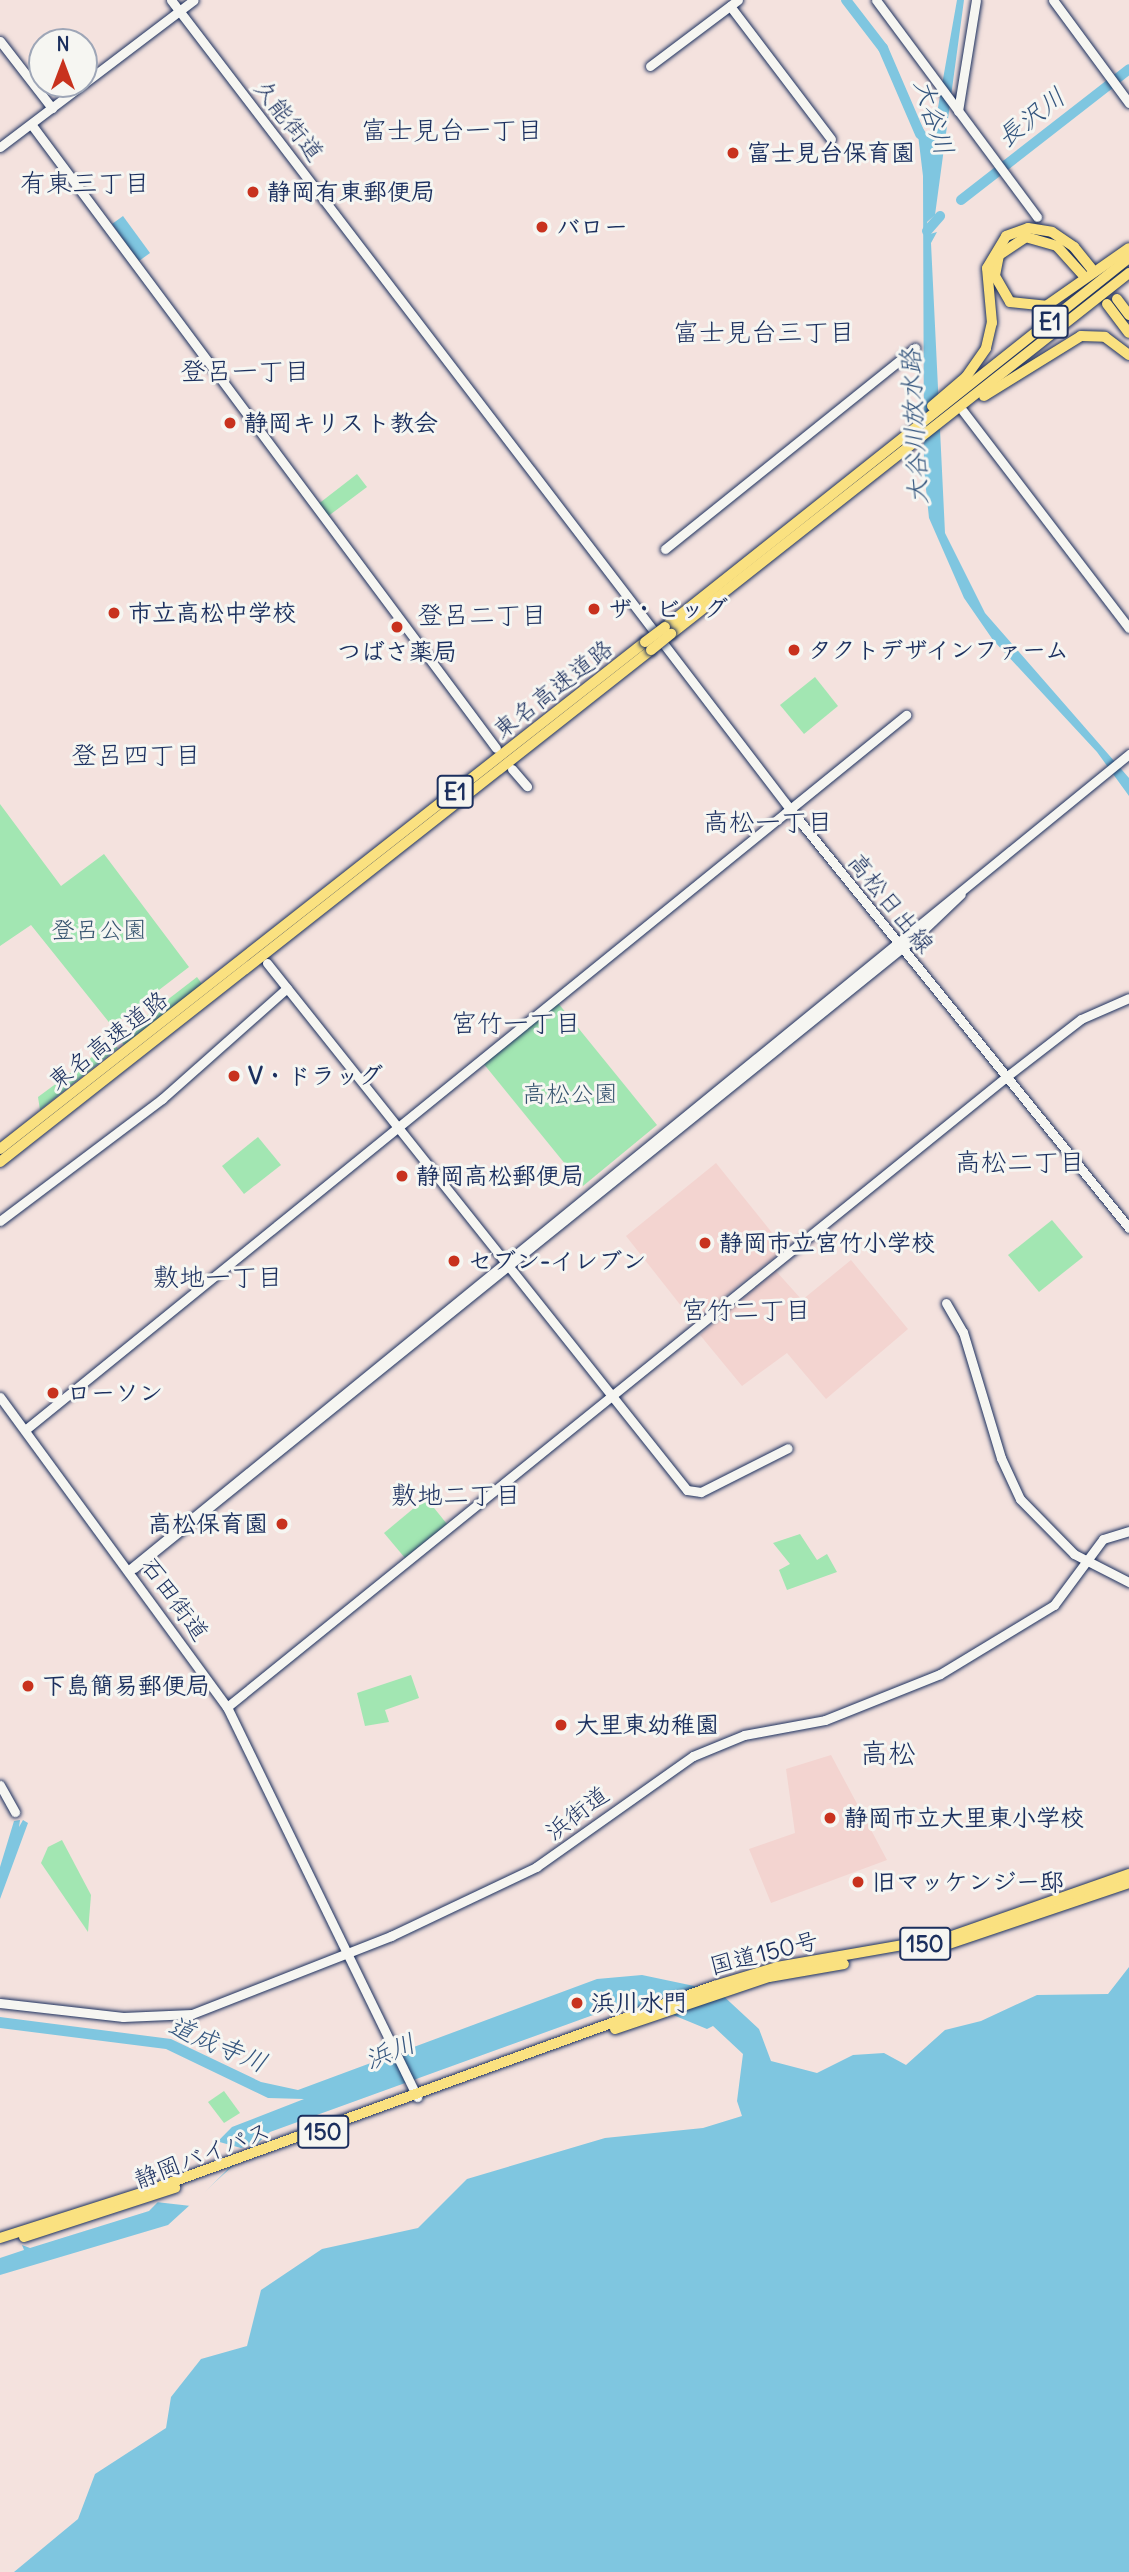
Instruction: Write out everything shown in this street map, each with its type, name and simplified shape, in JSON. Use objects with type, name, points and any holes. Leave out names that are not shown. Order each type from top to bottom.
[{"type":"highway","points":[[968,381],[990,336],[986,268],[1006,236],[1028,228],[1052,232],[1074,247],[1087,271],[1057,246],[1026,237],[999,255],[995,276],[1010,302],[1046,306],[1129,248]]},
{"type":"highway","name":"東名高速道路","points":[[668,631],[968,381],[1129,258]]},
{"type":"highway","name":"東名高速道路","points":[[0,1162],[217,987],[258,960],[269,946],[648,646],[968,404],[1129,274]]},
{"type":"highway","points":[[1129,315],[1112,302],[1129,333]]},
{"type":"highway","points":[[968,404],[1081,336],[1105,337],[1129,355]]},
{"type":"highway","name":"東名高速道路","points":[[0,1149],[125,1060]]},
{"type":"highway","name":"国道150号","points":[[414,2090],[776,1967],[949,1937],[1129,1874]]},
{"type":"highway","name":"国道150号","points":[[414,2090],[799,1970],[923,1952],[1129,1882]]},
{"type":"highway","name":"静岡バイパス","points":[[0,2238],[178,2179],[414,2090]]},
{"type":"highway","name":"静岡バイパス","points":[[0,2244],[167,2191],[414,2090]]},
{"type":"street","name":"久能街道","points":[[171,0],[554,497]]},
{"type":"street","points":[[3,143],[194,0]]},
{"type":"street","points":[[876,0],[1037,217]]},
{"type":"street","points":[[957,108],[976,0]]},
{"type":"street","points":[[1053,0],[1129,103]]},
{"type":"street","points":[[650,66],[734,3],[831,139]]},
{"type":"street","points":[[0,41],[52,108]]},
{"type":"street","points":[[31,124],[496,748]]},
{"type":"street","points":[[665,549],[915,348]]},
{"type":"street","points":[[968,404],[1129,628]]},
{"type":"street","name":"高松日出線","points":[[554,497],[790,809],[1129,1228]]},
{"type":"street","points":[[25,1430],[906,715]]},
{"type":"street","points":[[129,1570],[899,944],[984,869],[1129,754]]},
{"type":"street","points":[[512,769],[527,786]]},
{"type":"street","points":[[258,960],[286,988],[504,1266],[693,1494],[788,1448]]},
{"type":"street","points":[[0,1221],[162,1099],[286,988]]},
{"type":"street","points":[[227,1707],[1006,1077],[1081,1019],[1129,998]]},
{"type":"street","points":[[946,1303],[963,1332],[1014,1491],[1042,1528],[1087,1562],[1129,1582]]},
{"type":"street","name":"石田街道","points":[[0,1396],[227,1707],[414,2090]]},
{"type":"street","name":"浜街道","points":[[0,2003],[123,2017],[176,2017],[349,1954],[536,1867],[693,1756],[744,1735],[820,1722],[940,1674],[1049,1609],[1072,1587],[1103,1539],[1129,1531]]},
{"type":"street","points":[[0,1785],[15,1812]]},
{"type":"shaded area","name":"静岡市立宮竹小学校","points":[[716,1163],[785,1249],[693,1321],[626,1236]]},
{"type":"shaded area","points":[[851,1260],[908,1329],[826,1399],[787,1353],[742,1386],[700,1335],[776,1271],[802,1300]]},
{"type":"shaded area","name":"静岡市立大里東小学校","points":[[831,1755],[887,1860],[771,1903],[749,1849],[795,1833],[786,1769]]},
{"type":"green space","points":[[357,474],[367,487],[327,517],[317,505]]},
{"type":"green space","points":[[815,677],[838,706],[804,734],[780,705]]},
{"type":"green space","name":"登呂公園","points":[[0,804],[61,886],[104,854],[189,967],[112,1026],[31,925],[0,946]]},
{"type":"green space","points":[[197,977],[202,984],[124,1045],[118,1038]]},
{"type":"green space","name":"高松公園","points":[[558,1003],[657,1125],[583,1186],[483,1063]]},
{"type":"green space","points":[[111,1043],[118,1048],[40,1110],[38,1097]]},
{"type":"green space","points":[[258,1137],[281,1165],[244,1194],[222,1166]]},
{"type":"green space","points":[[1052,1220],[1083,1257],[1039,1292],[1008,1255]]},
{"type":"green space","points":[[426,1498],[447,1524],[405,1558],[384,1533]]},
{"type":"green space","points":[[800,1534],[817,1560],[827,1554],[837,1572],[787,1590],[779,1570],[790,1564],[773,1543]]},
{"type":"green space","points":[[411,1675],[419,1698],[385,1710],[389,1722],[365,1726],[357,1693]]},
{"type":"green space","points":[[62,1840],[91,1895],[88,1932],[41,1863],[48,1847]]},
{"type":"green space","points":[[224,2091],[240,2113],[224,2123],[208,2102]]},
{"type":"water","points":[[957,0],[964,0],[935,215],[927,222],[930,234],[937,232],[931,243],[945,533],[985,613],[1129,778],[1129,796],[1097,752],[993,640],[964,598],[929,518],[924,470],[923,176],[916,118],[926,133],[934,130]]},
{"type":"water","points":[[123,216],[150,253],[139,261],[112,224]]},
{"type":"water","points":[[20,1820],[19,1827],[23,1820],[28,1823],[0,1899],[0,1867],[14,1821]]},
{"type":"water","points":[[1129,1967],[1129,2572],[14,2572],[78,2519],[95,2474],[166,2428],[171,2397],[201,2359],[247,2346],[261,2290],[322,2249],[418,2228],[467,2179],[605,2138],[703,2128],[742,2116],[737,2101],[743,2054],[713,2026],[707,2029],[661,2010],[607,2010],[270,2132],[168,2225],[0,2275],[0,2258],[24,2250],[22,2245],[30,2248],[149,2211],[232,2127],[304,2099],[268,2098],[166,2049],[0,2028],[0,2017],[171,2039],[261,2082],[298,2090],[597,1979],[642,1975],[718,1991],[759,2029],[771,2061],[817,2073],[853,2055],[884,2053],[906,2065],[945,2030],[981,2021],[1037,1995],[1108,1994]]},
{"type":"pier","points":[[216,2141],[241,2148],[253,2144],[191,2206],[156,2202]]},
{"type":"waterway","name":"大谷川","points":[[846,0],[883,48],[920,134]]},
{"type":"waterway","name":"長沢川","points":[[961,200],[1129,69]]},
{"type":"waterway","name":"長沢川","points":[[927,231],[940,216]]},
{"type":"place","name":"富士見台保育園","points":[[733,153]]},
{"type":"place","name":"静岡有東郵便局","points":[[253,192]]},
{"type":"place","name":"バロー","points":[[542,227]]},
{"type":"place","name":"静岡キリスト教会","points":[[230,423]]},
{"type":"place","name":"ザ・ビッグ","points":[[594,609]]},
{"type":"place","name":"市立高松中学校","points":[[114,613]]},
{"type":"place","name":"つばさ薬局","points":[[397,627]]},
{"type":"place","name":"タクトデザインファーム","points":[[794,650]]},
{"type":"place","name":"V・ドラッグ","points":[[234,1076]]},
{"type":"place","name":"静岡高松郵便局","points":[[402,1176]]},
{"type":"place","name":"静岡市立宮竹小学校","points":[[705,1243]]},
{"type":"place","name":"セブン-イレブン","points":[[454,1261]]},
{"type":"place","name":"ローソン","points":[[53,1393]]},
{"type":"place","name":"高松保育園","points":[[282,1524]]},
{"type":"place","name":"下島簡易郵便局","points":[[28,1686]]},
{"type":"place","name":"大里東幼稚園","points":[[561,1725]]},
{"type":"place","name":"静岡市立大里東小学校","points":[[830,1818]]},
{"type":"place","name":"旧マッケンジー邸","points":[[858,1882]]},
{"type":"place","name":"浜川水門","points":[[577,2003]]},
{"type":"district","name":"富士見台一丁目","points":[[452,130]]},
{"type":"district","name":"有東三丁目","points":[[85,183]]},
{"type":"district","name":"富士見台三丁目","points":[[764,332]]},
{"type":"district","name":"登呂一丁目","points":[[245,371]]},
{"type":"district","name":"登呂二丁目","points":[[482,615]]},
{"type":"district","name":"登呂四丁目","points":[[136,755]]},
{"type":"district","name":"高松一丁目","points":[[768,822]]},
{"type":"district","name":"宮竹一丁目","points":[[516,1023]]},
{"type":"district","name":"高松二丁目","points":[[1020,1162]]},
{"type":"district","name":"敷地一丁目","points":[[218,1277]]},
{"type":"district","name":"宮竹二丁目","points":[[746,1310]]},
{"type":"district","name":"敷地二丁目","points":[[456,1495]]},
{"type":"district","name":"高松","points":[[888,1753]]},
{"type":"water label","name":"大谷川放水路","points":[[914,427]]},
{"type":"water label","name":"道成寺川","points":[[218,2044]]},
{"type":"water label","name":"浜川","points":[[390,2051]]}]
